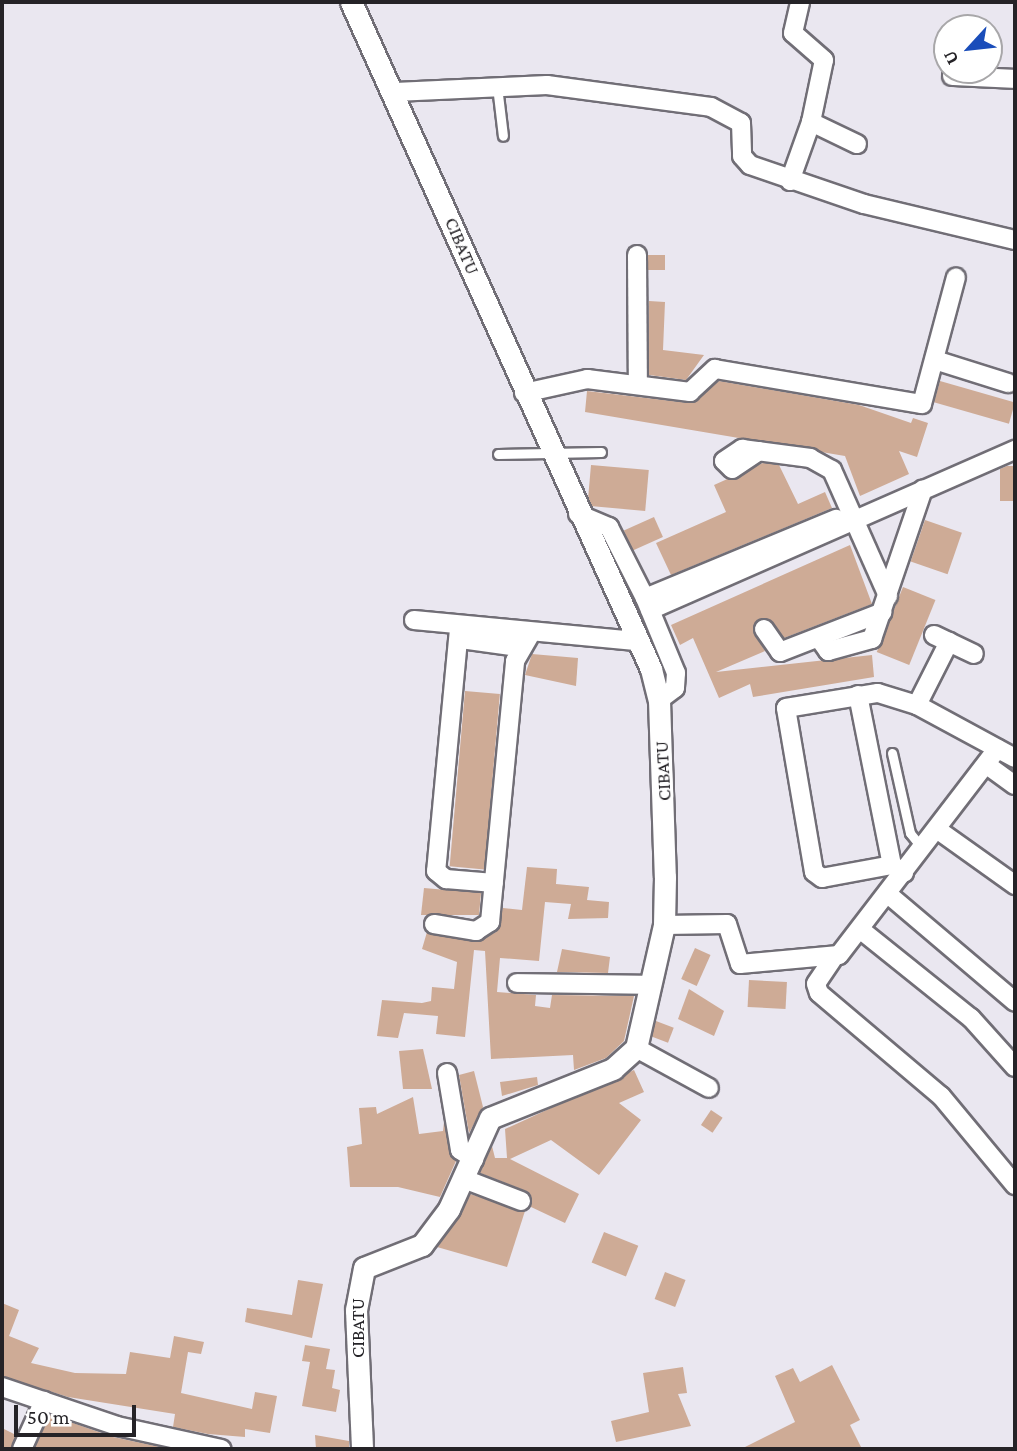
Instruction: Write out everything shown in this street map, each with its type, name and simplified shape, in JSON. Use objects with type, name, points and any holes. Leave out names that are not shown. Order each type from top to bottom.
[{"type":"street","name":"CIBATU","points":[[351,2],[395,92],[524,393],[638,641],[659,700],[664,925],[636,1048],[613,1069],[490,1118],[464,1179],[422,1245],[407,1255],[376,1261],[358,1281],[362,1449]]},
{"type":"street","points":[[790,181],[811,122],[824,56],[793,33],[800,2]]},
{"type":"street","points":[[395,92],[497,86],[644,95],[721,110],[741,122],[745,161],[790,181],[1015,240]]},
{"type":"street","points":[[811,122],[857,144]]},
{"type":"street","points":[[637,255],[638,383]]},
{"type":"street","points":[[524,393],[587,379],[638,383],[690,392],[715,369],[916,405],[925,400],[956,277]]},
{"type":"street","points":[[935,360],[1008,383]]},
{"type":"street","points":[[648,604],[1015,450]]},
{"type":"street","points":[[758,451],[825,463],[859,517],[886,604]]},
{"type":"street","points":[[764,629],[776,652],[819,638],[886,604],[923,489]]},
{"type":"street","points":[[578,514],[609,527],[648,604],[676,673],[676,688],[659,700]]},
{"type":"street","points":[[414,620],[518,647]]},
{"type":"street","points":[[494,883],[446,879],[436,871],[460,634],[467,623],[531,633],[638,641]]},
{"type":"street","points":[[434,924],[486,929],[494,883],[518,647],[531,633]]},
{"type":"street","points":[[917,705],[941,638],[974,654]]},
{"type":"street","points":[[997,750],[923,849],[898,869],[822,878],[814,872],[785,712],[878,693],[917,705],[1015,758]]},
{"type":"street","points":[[858,695],[898,869],[889,895],[861,930],[834,957],[816,984],[819,993],[941,1096],[1013,1176]]},
{"type":"street","points":[[987,765],[1015,785]]},
{"type":"street","points":[[938,830],[1015,885]]},
{"type":"street","points":[[889,895],[1015,1002]]},
{"type":"street","points":[[664,925],[727,924],[740,964],[834,957]]},
{"type":"street","points":[[861,930],[971,1018],[1015,1067]]},
{"type":"street","points":[[517,983],[652,985]]},
{"type":"street","points":[[636,1048],[709,1088]]},
{"type":"street","points":[[447,1073],[460,1150],[474,1159]]},
{"type":"street","points":[[464,1179],[521,1201]]},
{"type":"street","points":[[2,1387],[117,1426],[222,1449]]},
{"type":"street","points":[[22,1449],[44,1401]]},
{"type":"lane","points":[[497,86],[503,136]]},
{"type":"lane","points":[[498,454],[601,452]]},
{"type":"lane","points":[[892,753],[910,833],[923,849]]},
{"type":"building","points":[[648,255],[665,255],[665,270],[648,270]]},
{"type":"building","points":[[649,301],[665,302],[663,350],[704,355],[686,380],[649,375]]},
{"type":"building","points":[[719,381],[859,405],[911,423],[913,418],[928,423],[917,457],[899,451],[909,474],[860,496],[845,456],[585,412],[587,391],[689,403]]},
{"type":"building","points":[[940,381],[1015,402],[1009,424],[934,402]]},
{"type":"building","points":[[763,463],[779,465],[798,504],[825,492],[832,508],[671,575],[656,543],[726,512],[714,485]]},
{"type":"building","points":[[591,465],[649,470],[645,511],[587,506]]},
{"type":"building","points":[[1015,466],[1015,501],[1000,501],[1000,469]]},
{"type":"building","points":[[654,517],[663,537],[633,551],[624,530]]},
{"type":"building","points":[[925,520],[962,533],[948,574],[911,562]]},
{"type":"building","points":[[850,545],[872,604],[784,638],[769,619],[758,619],[753,631],[765,651],[716,672],[872,655],[874,677],[753,697],[750,684],[719,698],[693,638],[680,645],[671,625]]},
{"type":"building","points":[[903,587],[935,600],[909,665],[877,652]]},
{"type":"building","points":[[532,654],[578,658],[576,686],[525,675]]},
{"type":"building","points":[[465,691],[500,694],[485,869],[450,866]]},
{"type":"building","points":[[527,867],[557,869],[556,884],[589,887],[587,900],[609,902],[608,918],[568,919],[571,904],[545,902],[539,961],[500,958],[497,992],[536,995],[535,1006],[550,1008],[552,995],[634,996],[624,1041],[606,1058],[574,1070],[573,1055],[491,1059],[485,951],[474,950],[465,1037],[436,1034],[438,1016],[404,1013],[398,1038],[377,1036],[382,1000],[422,1003],[431,1001],[432,987],[454,989],[457,962],[422,949],[427,932],[474,942],[496,932],[503,908],[522,910]]},
{"type":"building","points":[[424,888],[481,893],[479,915],[421,915]]},
{"type":"building","points":[[695,948],[711,955],[697,986],[681,979]]},
{"type":"building","points":[[562,949],[610,957],[608,973],[557,972]]},
{"type":"building","points":[[749,980],[787,982],[786,1009],[748,1007]]},
{"type":"building","points":[[689,989],[724,1011],[714,1036],[678,1019]]},
{"type":"building","points":[[656,1021],[674,1028],[668,1043],[650,1036]]},
{"type":"building","points":[[423,1049],[432,1089],[403,1089],[399,1051]]},
{"type":"building","points":[[634,1070],[644,1092],[619,1103],[641,1120],[599,1175],[551,1140],[510,1159],[579,1194],[565,1223],[531,1207],[526,1191],[480,1173],[492,1146],[495,1158],[507,1158],[505,1129]]},
{"type":"building","points":[[474,1071],[483,1107],[469,1133],[459,1075]]},
{"type":"building","points":[[537,1077],[538,1085],[502,1096],[500,1082]]},
{"type":"building","points":[[413,1097],[419,1134],[443,1131],[444,1122],[456,1161],[440,1197],[398,1187],[350,1187],[347,1147],[362,1144],[359,1108],[376,1107],[377,1114]]},
{"type":"building","points":[[711,1110],[723,1118],[713,1133],[701,1125]]},
{"type":"building","points":[[470,1194],[525,1211],[507,1267],[437,1247]]},
{"type":"building","points":[[604,1232],[638,1246],[626,1276],[592,1263]]},
{"type":"building","points":[[665,1272],[686,1280],[675,1307],[655,1299]]},
{"type":"building","points":[[298,1280],[323,1284],[312,1338],[245,1322],[247,1308],[292,1315]]},
{"type":"building","points":[[2,1303],[19,1310],[9,1336],[39,1348],[31,1363],[75,1373],[126,1374],[130,1352],[170,1358],[174,1336],[204,1342],[201,1354],[188,1352],[181,1393],[252,1409],[255,1392],[277,1396],[270,1433],[245,1429],[245,1437],[208,1434],[173,1427],[175,1414],[68,1397],[2,1376]]},
{"type":"building","points":[[305,1345],[330,1349],[326,1369],[335,1370],[332,1388],[340,1390],[336,1412],[302,1406],[310,1362],[302,1361]]},
{"type":"building","points":[[832,1365],[860,1420],[850,1425],[862,1449],[741,1449],[795,1422],[775,1376],[793,1368],[800,1382]]},
{"type":"building","points":[[683,1367],[687,1393],[678,1394],[691,1426],[616,1442],[611,1421],[649,1412],[643,1373]]},
{"type":"building","points":[[50,1415],[113,1437],[170,1449],[34,1449]]},
{"type":"building","points":[[2,1428],[16,1435],[11,1449],[2,1449]]},
{"type":"building","points":[[315,1435],[349,1441],[349,1449],[316,1449]]}]
